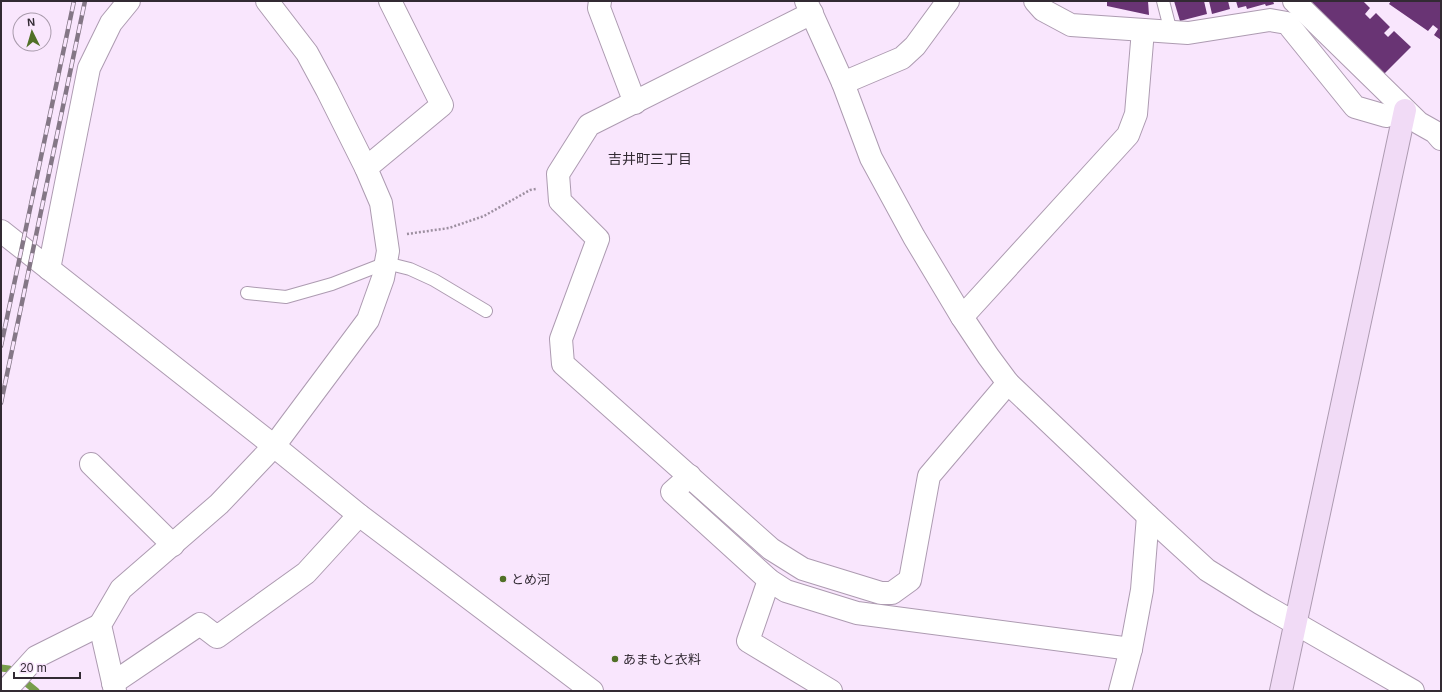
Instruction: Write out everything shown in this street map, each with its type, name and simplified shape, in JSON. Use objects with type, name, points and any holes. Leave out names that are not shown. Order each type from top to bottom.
[{"type":"street","points":[[49,269],[89,68],[111,23],[129,1]]},
{"type":"street","points":[[5,691],[36,657],[100,625],[121,589],[219,504],[274,446],[368,320],[384,278],[388,251],[382,203],[327,90],[307,53],[268,1]]},
{"type":"street","points":[[366,168],[442,105],[390,1]]},
{"type":"street","points":[[600,1],[599,8],[635,103]]},
{"type":"street","points":[[843,83],[902,58],[915,46],[948,1]]},
{"type":"street","points":[[1035,1],[1043,10],[1071,25],[1188,33],[1270,20],[1287,23],[1355,107],[1386,116],[1405,110]]},
{"type":"street","points":[[1294,1],[1405,110],[1419,123],[1435,132],[1441,138]]},
{"type":"street","points":[[1008,384],[929,476],[910,580],[892,593],[881,593],[803,569],[770,548],[563,364],[560,339],[598,239],[560,200],[558,174],[589,126],[635,103],[809,7],[843,83],[871,158],[914,237],[962,317],[1008,384],[1207,570],[1260,603],[1413,691]]},
{"type":"street","points":[[962,317],[1128,135],[1136,114],[1143,30]]},
{"type":"street","points":[[1280,691],[1405,110]]},
{"type":"street","points":[[1,231],[274,446],[359,515],[592,691]]},
{"type":"street","points":[[91,464],[172,545]]},
{"type":"street","points":[[690,476],[672,492],[769,580],[786,591],[857,613],[1131,649]]},
{"type":"street","points":[[100,625],[114,687],[200,624],[217,636],[306,572],[359,515]]},
{"type":"street","points":[[1120,691],[1131,649],[1142,590],[1148,516]]},
{"type":"street","points":[[769,580],[748,641],[831,691]]},
{"type":"lane","points":[[1163,1],[1172,32]]},
{"type":"lane","points":[[247,293],[286,297],[332,284],[386,263],[410,269],[434,280],[486,310]]},
{"type":"path","points":[[386,238],[448,228],[484,216],[530,190],[559,186]]},
{"type":"building","points":[[1107,1],[1148,1],[1149,15],[1107,6]]},
{"type":"building","points":[[1174,1],[1204,1],[1207,14],[1180,21]]},
{"type":"building","points":[[1209,1],[1228,1],[1230,9],[1212,14]]},
{"type":"building","points":[[1236,1],[1273,1],[1274,4],[1266,6],[1265,4],[1247,9],[1246,6],[1238,8]]},
{"type":"building","points":[[1308,1],[1363,1],[1370,8],[1365,14],[1370,19],[1376,13],[1390,27],[1384,33],[1388,37],[1394,31],[1411,47],[1383,75]]},
{"type":"building","points":[[1391,1],[1441,1],[1441,40],[1434,35],[1438,29],[1433,25],[1428,31],[1389,4]]},
{"type":"waterway","points":[[1,668],[9,669],[36,691]]},
{"type":"railway","points":[[1,346],[74,1]]},
{"type":"railway","points":[[1,403],[85,1]]},
{"type":"place","name":"とめ河","points":[[503,579]]},
{"type":"place","name":"あまもと衣料","points":[[615,659]]},
{"type":"district","name":"吉井町三丁目","points":[[650,159]]}]
